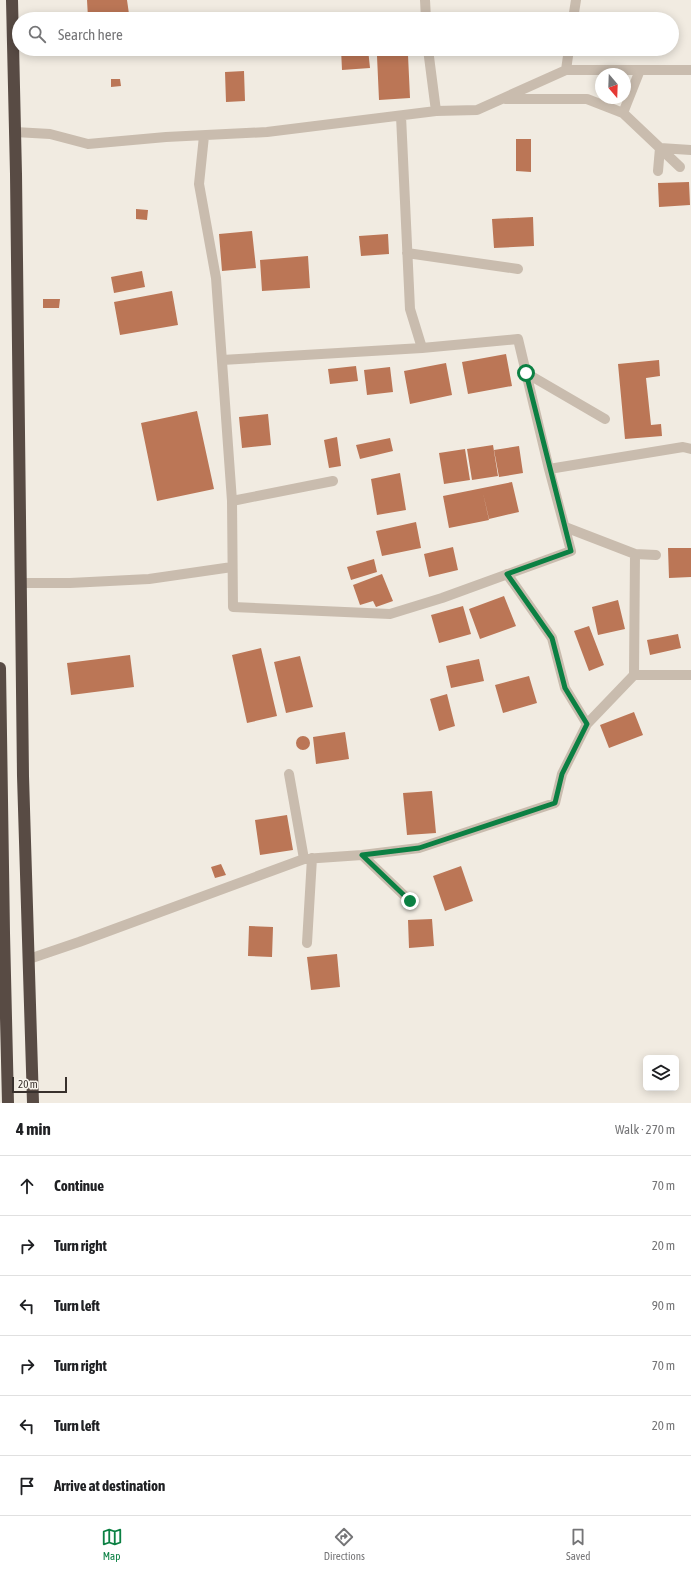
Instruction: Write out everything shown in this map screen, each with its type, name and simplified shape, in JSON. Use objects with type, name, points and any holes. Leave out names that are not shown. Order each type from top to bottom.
[{"type":"highway","points":[[12,0],[12,12]]},
{"type":"highway","points":[[13,56],[23,776],[33,1103]]},
{"type":"highway","points":[[0,668],[2,969],[8,1103]]},
{"type":"street","points":[[425,0],[426,12]]},
{"type":"street","points":[[574,12],[576,0]]},
{"type":"street","points":[[429,56],[436,111]]},
{"type":"street","points":[[566,70],[568,56]]},
{"type":"street","points":[[15,132],[50,134],[88,144],[267,132],[436,111],[477,110],[566,70],[691,70]]},
{"type":"street","points":[[623,112],[640,70]]},
{"type":"street","points":[[501,99],[587,99],[623,112],[680,167]]},
{"type":"street","points":[[401,116],[410,309],[422,348]]},
{"type":"street","points":[[204,136],[199,184],[216,278],[232,501],[233,606],[390,614],[442,598],[571,551],[549,469],[518,339],[422,348],[222,360]]},
{"type":"street","points":[[660,148],[691,150]]},
{"type":"street","points":[[658,171],[660,148]]},
{"type":"street","points":[[407,253],[518,269]]},
{"type":"street","points":[[526,373],[605,419]]},
{"type":"street","points":[[549,469],[683,447],[691,449]]},
{"type":"street","points":[[232,501],[332,481]]},
{"type":"street","points":[[565,527],[635,554],[656,555]]},
{"type":"street","points":[[29,958],[86,939],[308,858],[362,855],[419,848],[555,803],[562,774],[587,724],[634,675],[635,554]]},
{"type":"street","points":[[20,583],[70,583],[149,579],[232,567]]},
{"type":"street","points":[[507,574],[552,638],[565,688],[587,724]]},
{"type":"street","points":[[634,675],[691,675]]},
{"type":"street","points":[[289,774],[308,858],[306,943]]},
{"type":"street","points":[[362,855],[410,901]]},
{"type":"building","points":[[87,0],[127,0],[129,12],[88,12]]},
{"type":"building","points":[[341,56],[369,56],[370,68],[342,70]]},
{"type":"building","points":[[377,56],[408,56],[410,98],[379,100]]},
{"type":"building","points":[[244,71],[245,101],[226,102],[225,72]]},
{"type":"building","points":[[111,79],[120,79],[121,86],[111,87]]},
{"type":"building","points":[[516,139],[531,139],[531,172],[516,171]]},
{"type":"building","points":[[689,182],[690,205],[659,207],[658,183]]},
{"type":"building","points":[[136,209],[148,210],[147,220],[136,219]]},
{"type":"building","points":[[533,217],[534,246],[494,248],[492,219]]},
{"type":"building","points":[[252,231],[256,268],[222,271],[219,234]]},
{"type":"building","points":[[388,234],[389,254],[361,256],[359,236]]},
{"type":"building","points":[[308,256],[310,288],[262,291],[260,260]]},
{"type":"building","points":[[142,271],[145,287],[114,293],[111,277]]},
{"type":"building","points":[[172,291],[178,325],[120,335],[114,302]]},
{"type":"building","points":[[43,299],[60,299],[59,308],[43,308]]},
{"type":"building","points":[[506,354],[512,386],[468,394],[462,362]]},
{"type":"building","points":[[659,360],[660,376],[646,378],[651,425],[661,424],[662,436],[625,439],[618,364]]},
{"type":"building","points":[[446,363],[452,395],[410,404],[404,371]]},
{"type":"building","points":[[356,366],[358,381],[330,384],[328,369]]},
{"type":"building","points":[[390,367],[393,392],[367,395],[364,370]]},
{"type":"building","points":[[197,411],[214,489],[157,501],[141,423]]},
{"type":"building","points":[[268,414],[271,445],[242,448],[239,417]]},
{"type":"building","points":[[337,437],[341,466],[329,468],[324,440]]},
{"type":"building","points":[[390,438],[393,451],[360,459],[356,445]]},
{"type":"building","points":[[493,445],[498,476],[472,480],[467,449]]},
{"type":"building","points":[[519,446],[523,473],[499,477],[494,450]]},
{"type":"building","points":[[465,449],[470,480],[444,484],[439,453]]},
{"type":"building","points":[[400,473],[406,510],[377,515],[371,479]]},
{"type":"building","points":[[512,482],[519,512],[489,519],[483,493],[489,520],[449,528],[443,496]]},
{"type":"building","points":[[416,522],[421,548],[382,556],[376,531]]},
{"type":"building","points":[[453,547],[458,570],[429,577],[424,554]]},
{"type":"building","points":[[668,548],[691,548],[691,577],[669,578]]},
{"type":"building","points":[[374,559],[377,572],[351,580],[347,567]]},
{"type":"building","points":[[382,574],[393,601],[376,607],[373,601],[360,605],[353,585]]},
{"type":"building","points":[[504,596],[516,626],[480,639],[469,609]]},
{"type":"building","points":[[618,600],[625,629],[598,635],[592,607]]},
{"type":"building","points":[[463,606],[471,634],[439,643],[431,615]]},
{"type":"building","points":[[589,626],[604,665],[589,671],[574,631]]},
{"type":"building","points":[[678,634],[681,648],[650,655],[647,640]]},
{"type":"building","points":[[261,648],[277,716],[247,723],[232,655]]},
{"type":"building","points":[[130,655],[134,687],[71,695],[67,663]]},
{"type":"building","points":[[300,656],[313,707],[286,713],[274,662]]},
{"type":"building","points":[[479,659],[484,681],[451,688],[446,666]]},
{"type":"building","points":[[529,676],[537,703],[503,713],[495,685]]},
{"type":"building","points":[[447,694],[455,726],[439,731],[430,699]]},
{"type":"building","points":[[634,712],[643,735],[609,748],[600,725]]},
{"type":"building","points":[[345,732],[349,759],[316,764],[313,737]]},
{"type":"building","points":[[300,736],[306,736],[310,740],[310,746],[306,750],[300,750],[296,746],[296,740]]},
{"type":"building","points":[[432,791],[436,833],[407,835],[403,793]]},
{"type":"building","points":[[287,815],[293,850],[260,855],[255,820]]},
{"type":"building","points":[[221,864],[226,875],[215,878],[211,867]]},
{"type":"building","points":[[461,866],[473,901],[445,911],[433,876]]},
{"type":"building","points":[[432,919],[434,946],[409,948],[408,920]]},
{"type":"building","points":[[249,926],[273,927],[272,957],[248,956]]},
{"type":"building","points":[[337,954],[340,987],[311,990],[307,957]]},
{"type":"route","points":[[410,901],[362,855],[419,848],[555,803],[562,774],[587,724],[565,688],[552,638],[507,574],[571,551],[549,469],[526,373]]}]
